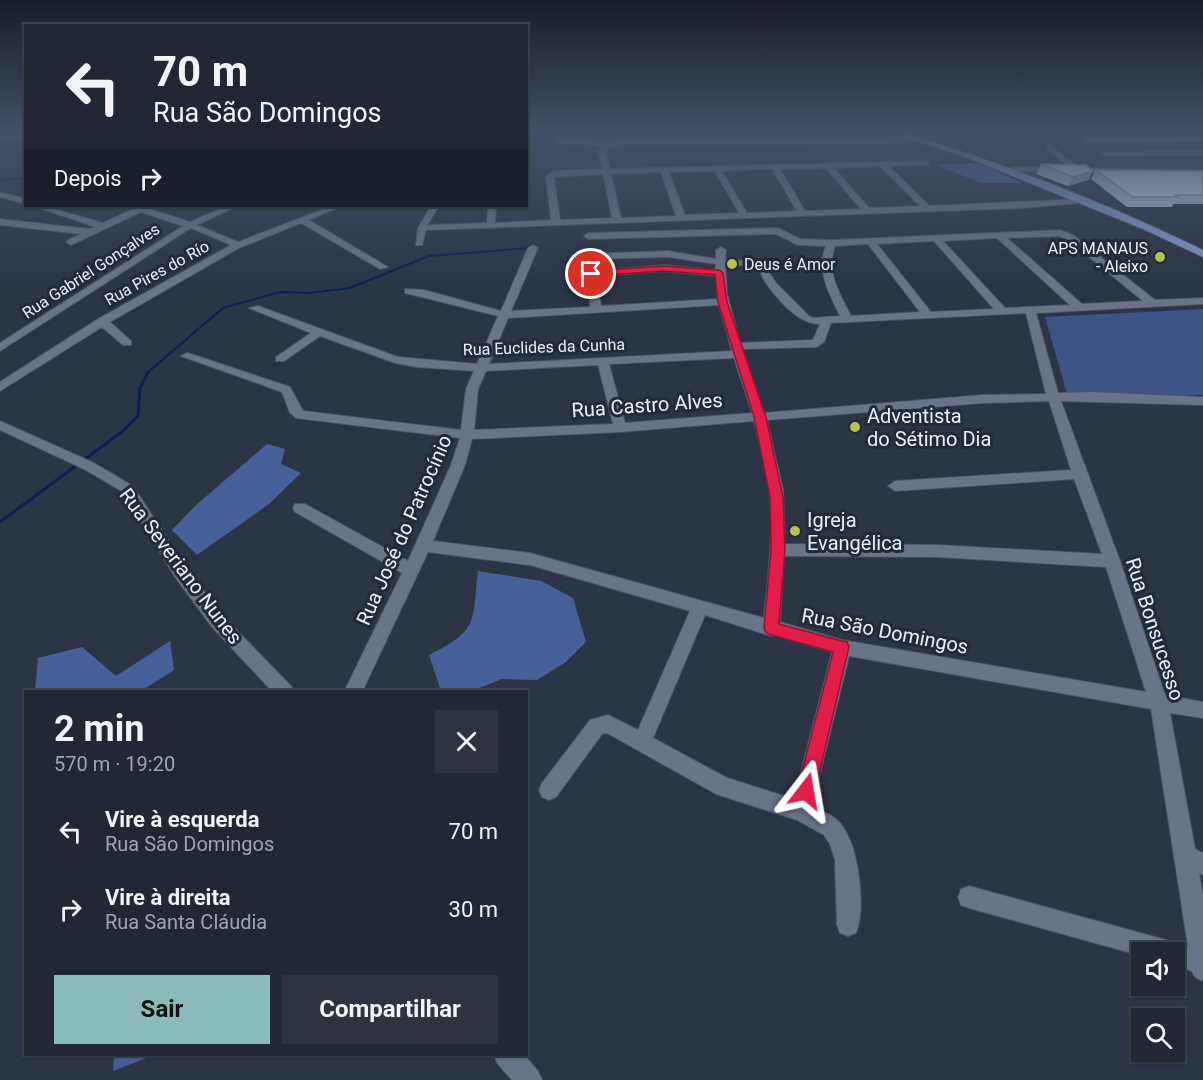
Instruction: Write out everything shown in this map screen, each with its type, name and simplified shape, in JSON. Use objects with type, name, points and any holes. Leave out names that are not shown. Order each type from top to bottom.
[{"type":"main road","points":[[1035,182],[1147,228],[1203,254]]},
{"type":"main road","points":[[1044,182],[1203,249]]},
{"type":"street","points":[[551,182],[556,222]]},
{"type":"street","points":[[610,182],[618,220]]},
{"type":"street","points":[[668,182],[681,217]]},
{"type":"street","points":[[725,182],[744,215]]},
{"type":"street","points":[[784,182],[802,213]]},
{"type":"street","points":[[843,182],[867,211]]},
{"type":"street","points":[[900,182],[927,209]]},
{"type":"street","points":[[0,194],[24,201]]},
{"type":"street","points":[[422,228],[1080,201]]},
{"type":"street","points":[[40,207],[103,226]]},
{"type":"street","points":[[71,242],[138,207]]},
{"type":"street","points":[[143,207],[238,245]]},
{"type":"street","name":"Rua Gabriel Gonçalves","points":[[0,348],[190,225],[231,207]]},
{"type":"street","name":"Rua Pires do Río","points":[[0,387],[102,321],[238,245],[336,207]]},
{"type":"street","points":[[419,243],[428,212],[434,207]]},
{"type":"street","points":[[491,225],[492,207]]},
{"type":"street","points":[[303,220],[383,267]]},
{"type":"street","points":[[586,221],[596,311]]},
{"type":"street","points":[[0,222],[90,232]]},
{"type":"street","points":[[588,236],[778,231],[798,242],[832,243],[1053,233],[1070,237],[1154,305]]},
{"type":"street","points":[[998,235],[1080,308]]},
{"type":"street","points":[[935,237],[1003,312]]},
{"type":"street","points":[[869,240],[928,315]]},
{"type":"street","points":[[809,242],[826,255]]},
{"type":"street","points":[[832,243],[826,255],[827,272],[847,319]]},
{"type":"street","name":"Rua José do Patrocínio","points":[[354,690],[423,546],[458,465],[467,435],[472,389],[533,248]]},
{"type":"street","points":[[589,256],[668,254],[759,266],[772,285],[805,318],[812,321],[1031,312],[1203,301]]},
{"type":"street","points":[[591,274],[720,262]]},
{"type":"street","points":[[720,262],[722,302],[760,417],[777,497],[778,550],[771,628]]},
{"type":"street","points":[[409,291],[505,315],[722,302]]},
{"type":"street","name":"Rua Euclides da Cunha","points":[[254,308],[405,362],[480,368],[603,362],[813,345],[818,342],[827,321]]},
{"type":"street","name":"Rua Bonsucesso","points":[[1031,312],[1053,396],[1112,561],[1159,704],[1195,860],[1202,966]]},
{"type":"street","points":[[102,321],[128,343]]},
{"type":"street","points":[[280,359],[320,331]]},
{"type":"street","name":"Rua Castro Alves","points":[[187,356],[286,390],[296,413],[300,416],[467,435],[620,428],[983,399],[1053,396],[1203,400]]},
{"type":"street","points":[[603,362],[620,428]]},
{"type":"street","name":"Rua Severiano Nunes","points":[[0,425],[86,465],[128,489],[181,573],[218,622],[283,690]]},
{"type":"street","points":[[895,486],[1079,474]]},
{"type":"street","points":[[300,508],[411,570]]},
{"type":"street","name":"Rua São Domingos","points":[[423,546],[530,559],[842,647],[1203,710]]},
{"type":"street","points":[[778,550],[938,551],[1112,561]]},
{"type":"street","points":[[642,742],[700,607]]},
{"type":"street","points":[[801,811],[842,647]]},
{"type":"street","points":[[549,790],[597,726],[608,724],[723,787],[801,811],[831,827],[839,840],[845,856],[848,925]]},
{"type":"street","points":[[969,897],[1132,942]]},
{"type":"street","points":[[1185,959],[1202,966]]},
{"type":"street","points":[[508,1056],[529,1080]]},
{"type":"shaded area","points":[[980,182],[1023,183],[981,183]]},
{"type":"shaded area","points":[[1203,309],[1203,395],[1067,394],[1045,317]]},
{"type":"shaded area","points":[[267,444],[285,449],[281,464],[301,473],[269,504],[197,555],[172,530],[196,505]]},
{"type":"shaded area","points":[[478,571],[541,581],[573,598],[586,642],[566,662],[537,680],[502,679],[474,690],[441,690],[429,655],[457,639],[465,631],[470,623],[475,603]]},
{"type":"shaded area","points":[[170,641],[174,670],[143,690],[35,690],[38,658],[82,647],[116,676]]},
{"type":"shaded area","points":[[114,1056],[151,1056],[113,1071]]},
{"type":"building","points":[[1113,182],[1203,182],[1203,195],[1133,197]]},
{"type":"waterway","points":[[148,372],[223,308],[280,292],[309,293],[350,288],[429,256],[530,248]]},
{"type":"waterway","points":[[0,522],[123,431],[138,416],[140,388],[148,372]]},
{"type":"place","name":"APS MANAUS - Aleixo","points":[[1160,257]]},
{"type":"place","name":"Deus é Amor","points":[[732,264]]},
{"type":"place","name":"Adventista do Sétimo Dia","points":[[855,427]]},
{"type":"place","name":"Igreja Evangélica","points":[[795,531]]},
{"type":"route","points":[[591,274],[664,268],[719,273],[722,302],[760,417],[777,497],[778,550],[771,628],[842,647],[806,791]]}]
